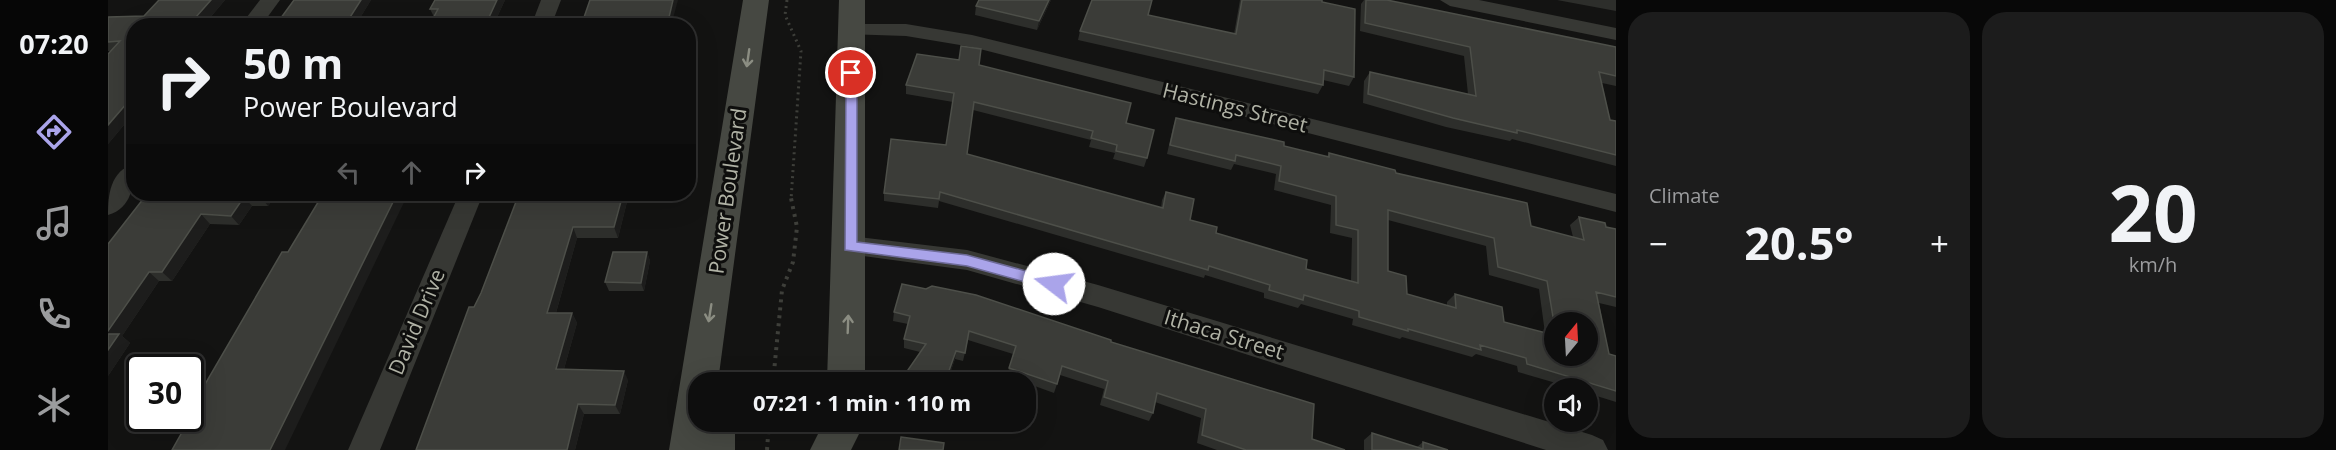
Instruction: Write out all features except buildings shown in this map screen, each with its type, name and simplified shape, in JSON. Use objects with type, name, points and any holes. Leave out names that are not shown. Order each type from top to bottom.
[{"type":"main road","name":"Power Boulevard","points":[[701,372],[756,0]]},
{"type":"main road","points":[[846,372],[852,15]]},
{"type":"main road","name":"Power Boulevard","points":[[689,450],[692,432]]},
{"type":"main road","points":[[715,432],[715,450]]},
{"type":"main road","points":[[831,450],[840,432]]},
{"type":"main road","points":[[844,450],[845,432]]},
{"type":"street","points":[[256,18],[270,0]]},
{"type":"street","points":[[544,18],[551,0]]},
{"type":"street","points":[[1450,0],[1616,34]]},
{"type":"street","name":"Hastings Street","points":[[852,15],[906,30],[972,41],[1616,203]]},
{"type":"street","points":[[108,206],[126,183]]},
{"type":"street","name":"David Drive","points":[[364,450],[468,201]]},
{"type":"street","name":"Ithaca Street","points":[[850,246],[967,260],[1098,296],[1592,450]]},
{"type":"path","points":[[774,372],[782,290],[793,262],[797,227],[791,201],[790,170],[801,51],[785,15],[787,0]]},
{"type":"path","points":[[767,450],[768,432]]},
{"type":"route","points":[[851,73],[850,246],[967,260],[1054,284]]}]
